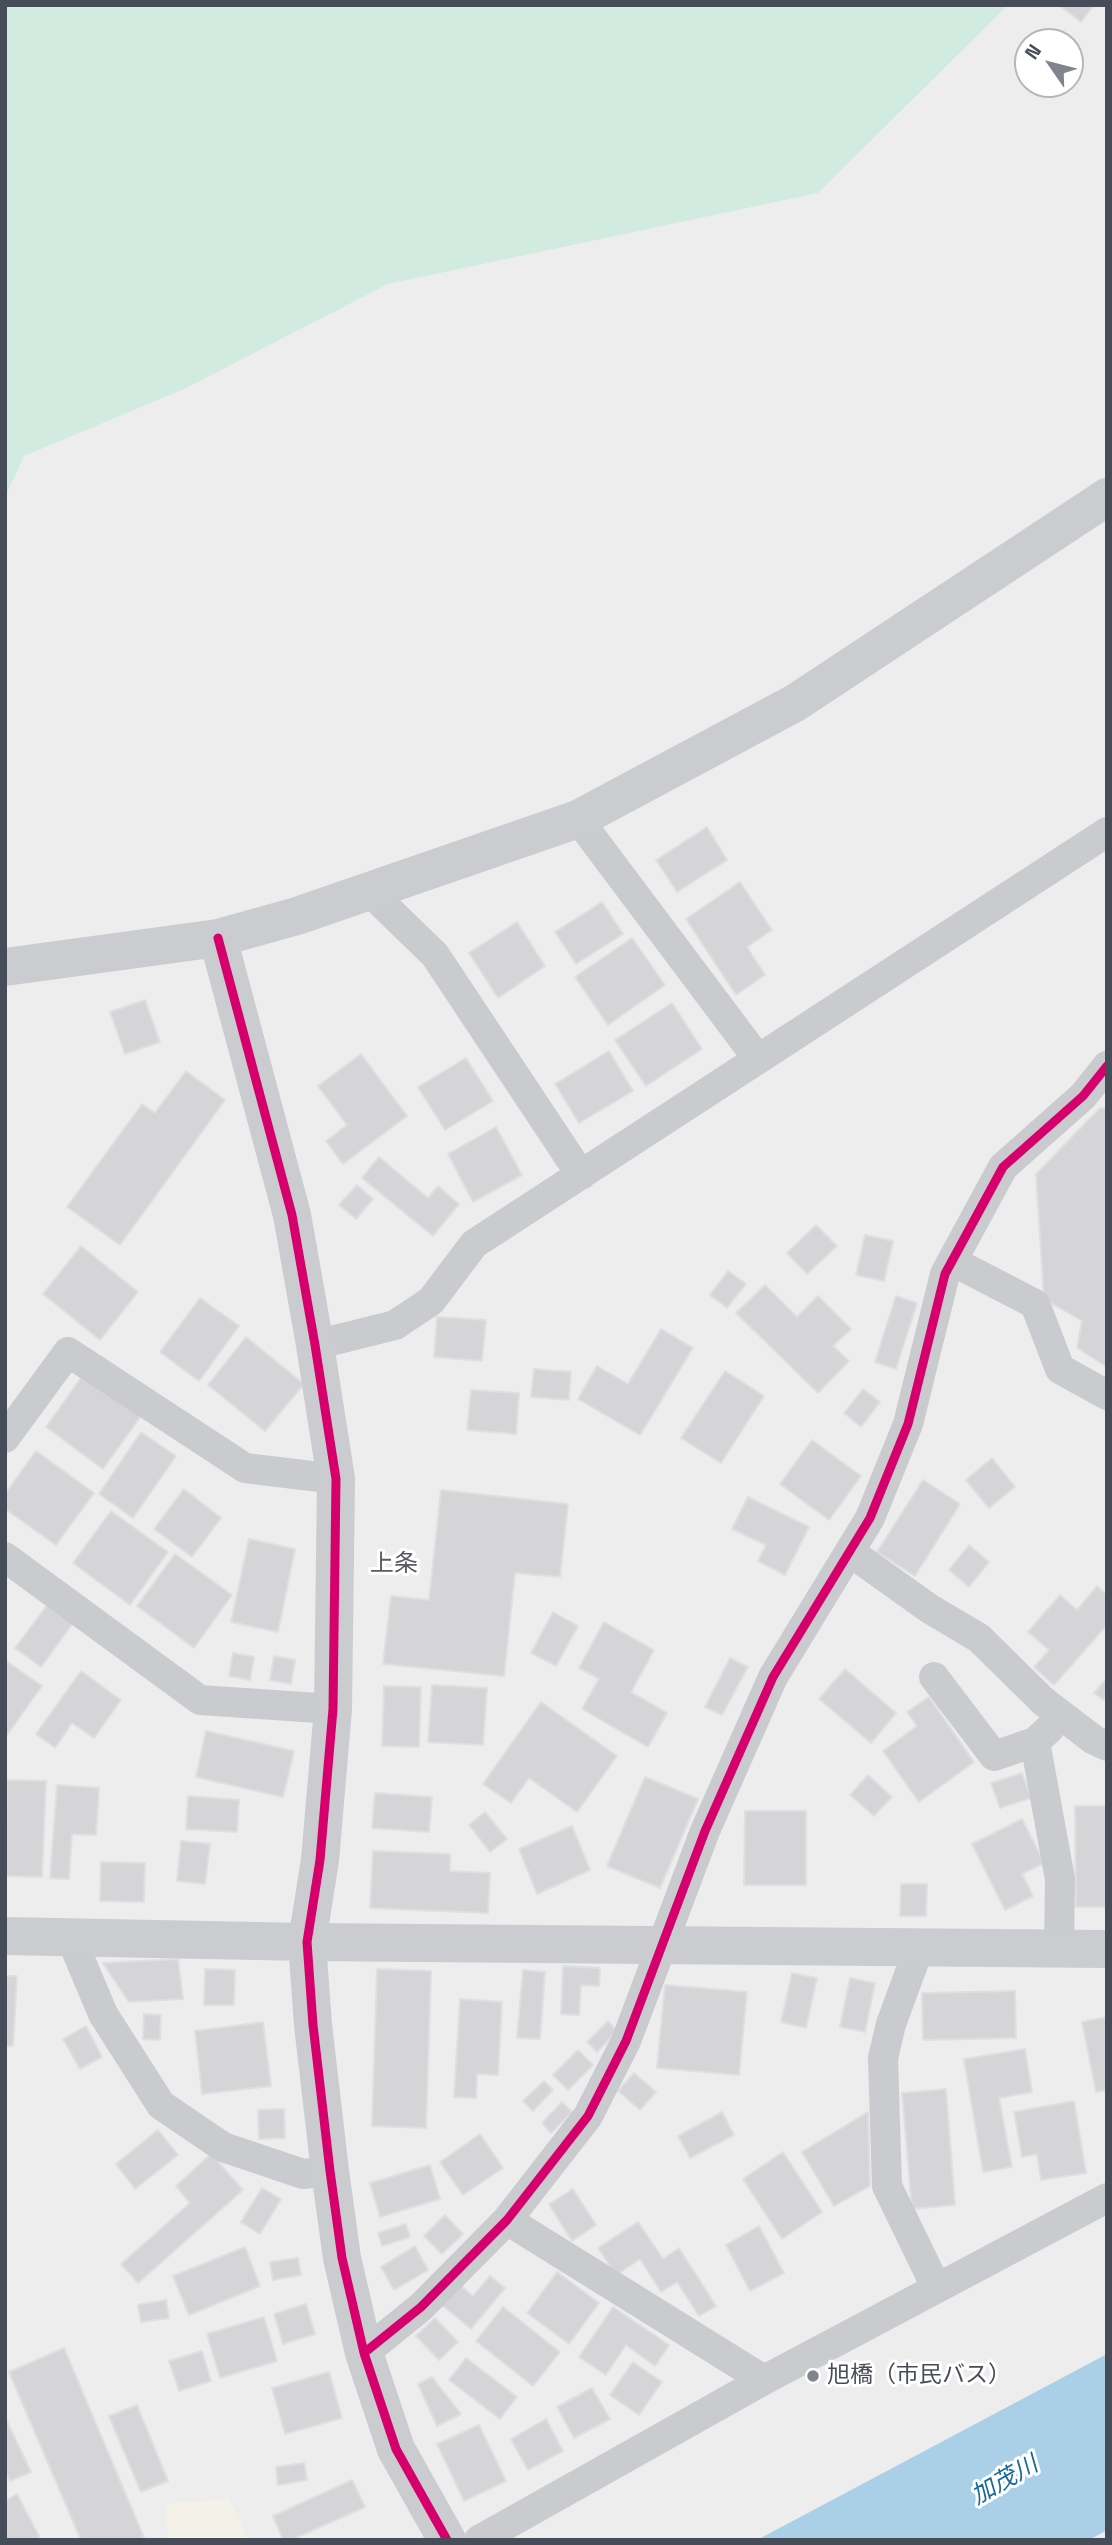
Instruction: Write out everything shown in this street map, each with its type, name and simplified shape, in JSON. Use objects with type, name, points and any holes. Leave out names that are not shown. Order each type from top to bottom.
[{"type":"street","points":[[5,967],[218,937],[297,916],[578,819],[795,703],[1107,497]]},
{"type":"street","points":[[578,819],[758,1059]]},
{"type":"street","points":[[316,1345],[395,1325],[430,1301],[474,1244],[1107,832]]},
{"type":"street","points":[[369,891],[435,955],[581,1175]]},
{"type":"street","points":[[218,937],[292,1215],[316,1345],[336,1479],[333,1709],[320,1860],[307,1942],[313,2025],[342,2258],[365,2353],[396,2449],[447,2540]]},
{"type":"street","points":[[365,2353],[421,2307],[507,2220],[588,2116],[625,2041],[705,1831],[773,1677],[870,1518],[908,1424],[945,1275],[1003,1167],[1083,1096],[1107,1066]]},
{"type":"street","points":[[952,1261],[1035,1304],[1060,1369],[1107,1395]]},
{"type":"street","points":[[5,1438],[68,1352],[245,1468],[336,1479]]},
{"type":"street","points":[[850,1552],[930,1609],[979,1638],[1043,1701],[1094,1740],[1107,1746]]},
{"type":"street","points":[[5,1557],[200,1700],[333,1709]]},
{"type":"street","points":[[934,1678],[994,1756],[1035,1742],[1063,1717]]},
{"type":"street","points":[[1035,1742],[1060,1879],[1059,1949]]},
{"type":"street","points":[[5,1936],[307,1942],[1107,1949]]},
{"type":"street","points":[[71,1938],[103,2014],[160,2105],[223,2147],[303,2174],[330,2171]]},
{"type":"street","points":[[919,1948],[891,2024],[883,2058],[887,2186],[936,2287]]},
{"type":"street","points":[[479,2540],[764,2380],[1107,2198]]},
{"type":"street","points":[[507,2220],[764,2380]]},
{"type":"shaded area","points":[[229,2499],[248,2540],[168,2540],[166,2504]]},
{"type":"green space","points":[[5,5],[1008,5],[818,193],[388,284],[184,389],[24,456],[5,497]]},
{"type":"water","name":"加茂川","points":[[1107,2354],[1107,2530],[1089,2540],[757,2540]]},
{"type":"building","points":[[1059,5],[1094,5],[1081,22]]},
{"type":"building","points":[[707,827],[727,860],[677,892],[656,860]]},
{"type":"building","points":[[740,882],[772,930],[747,947],[765,975],[736,995],[686,919]]},
{"type":"building","points":[[602,902],[623,934],[576,964],[555,932]]},
{"type":"building","points":[[517,922],[545,966],[498,998],[469,953]]},
{"type":"building","points":[[632,938],[665,985],[608,1025],[575,977]]},
{"type":"building","points":[[145,1000],[160,1042],[125,1054],[110,1012]]},
{"type":"building","points":[[672,1003],[702,1049],[646,1086],[615,1040]]},
{"type":"building","points":[[609,1051],[633,1091],[579,1123],[555,1084]]},
{"type":"building","points":[[361,1054],[407,1116],[343,1164],[326,1141],[347,1125],[318,1086]]},
{"type":"building","points":[[466,1058],[493,1101],[445,1130],[418,1087]]},
{"type":"building","points":[[186,1071],[225,1100],[120,1245],[67,1207],[142,1104],[155,1113]]},
{"type":"building","points":[[1100,1108],[1107,1108],[1107,1367],[1077,1348],[1082,1321],[1044,1299],[1036,1174]]},
{"type":"building","points":[[496,1127],[522,1175],[473,1202],[448,1154]]},
{"type":"building","points":[[379,1157],[428,1198],[438,1186],[459,1204],[433,1236],[362,1178]]},
{"type":"building","points":[[357,1185],[373,1199],[356,1219],[339,1205]]},
{"type":"building","points":[[816,1225],[837,1246],[807,1274],[787,1253]]},
{"type":"building","points":[[865,1235],[893,1241],[884,1281],[856,1275]]},
{"type":"building","points":[[81,1246],[138,1292],[100,1340],[43,1294]]},
{"type":"building","points":[[728,1271],[746,1284],[727,1308],[710,1295]]},
{"type":"building","points":[[765,1285],[797,1317],[818,1296],[851,1329],[833,1346],[849,1361],[818,1393],[736,1313]]},
{"type":"building","points":[[896,1296],[917,1303],[896,1369],[875,1362]]},
{"type":"building","points":[[200,1298],[239,1326],[199,1381],[160,1352]]},
{"type":"building","points":[[437,1317],[486,1320],[482,1361],[434,1357]]},
{"type":"building","points":[[661,1329],[693,1348],[640,1435],[578,1399],[597,1366],[628,1384]]},
{"type":"building","points":[[246,1337],[304,1384],[265,1431],[208,1385]]},
{"type":"building","points":[[534,1369],[571,1372],[569,1400],[531,1397]]},
{"type":"building","points":[[725,1371],[764,1396],[721,1463],[681,1438]]},
{"type":"building","points":[[83,1375],[141,1416],[103,1469],[46,1427]]},
{"type":"building","points":[[863,1389],[880,1402],[861,1427],[844,1413]]},
{"type":"building","points":[[471,1390],[519,1393],[516,1434],[467,1430]]},
{"type":"building","points":[[141,1432],[176,1456],[133,1518],[99,1494]]},
{"type":"building","points":[[812,1440],[861,1476],[829,1520],[780,1484]]},
{"type":"building","points":[[36,1451],[94,1493],[56,1545],[5,1509],[5,1494]]},
{"type":"building","points":[[992,1458],[1015,1487],[989,1508],[966,1480]]},
{"type":"building","points":[[923,1480],[960,1504],[915,1576],[877,1552]]},
{"type":"building","points":[[184,1489],[221,1518],[192,1557],[154,1529]]},
{"type":"building","points":[[441,1490],[568,1504],[560,1577],[515,1573],[504,1676],[383,1664],[391,1596],[429,1600]]},
{"type":"building","points":[[748,1497],[809,1527],[785,1575],[758,1561],[766,1545],[732,1529]]},
{"type":"building","points":[[111,1511],[168,1552],[130,1605],[73,1563]]},
{"type":"building","points":[[249,1539],[295,1549],[278,1632],[231,1622]]},
{"type":"building","points":[[969,1545],[989,1562],[969,1587],[949,1570]]},
{"type":"building","points":[[175,1554],[232,1595],[194,1648],[137,1606]]},
{"type":"building","points":[[1097,1586],[1107,1595],[1107,1625],[1054,1685],[1034,1667],[1049,1650],[1028,1632],[1060,1595],[1077,1610]]},
{"type":"building","points":[[51,1600],[76,1619],[41,1667],[15,1648]]},
{"type":"building","points":[[553,1612],[578,1626],[556,1666],[531,1653]]},
{"type":"building","points":[[604,1622],[654,1650],[631,1692],[667,1713],[648,1747],[582,1709],[599,1679],[579,1668]]},
{"type":"building","points":[[233,1653],[254,1657],[250,1680],[229,1676]]},
{"type":"building","points":[[274,1656],[295,1660],[291,1684],[270,1680]]},
{"type":"building","points":[[730,1658],[748,1667],[722,1715],[705,1707]]},
{"type":"building","points":[[5,1660],[42,1686],[7,1735],[5,1734]]},
{"type":"building","points":[[845,1669],[896,1713],[871,1743],[819,1699]]},
{"type":"building","points":[[81,1671],[121,1700],[94,1738],[72,1723],[55,1748],[36,1734]]},
{"type":"building","points":[[1107,1678],[1107,1696],[1103,1700],[1094,1693]]},
{"type":"building","points":[[432,1685],[487,1688],[483,1745],[428,1742]]},
{"type":"building","points":[[384,1686],[421,1687],[419,1747],[382,1746]]},
{"type":"building","points":[[929,1697],[974,1762],[919,1802],[883,1751],[917,1726],[907,1712]]},
{"type":"building","points":[[541,1702],[617,1756],[577,1812],[529,1778],[511,1803],[483,1784]]},
{"type":"building","points":[[206,1731],[294,1751],[283,1797],[196,1777]]},
{"type":"building","points":[[1022,1773],[1031,1798],[1000,1808],[991,1783]]},
{"type":"building","points":[[868,1775],[892,1797],[874,1816],[850,1795]]},
{"type":"building","points":[[645,1777],[698,1799],[660,1888],[607,1866]]},
{"type":"building","points":[[7,1780],[46,1781],[42,1877],[5,1876]]},
{"type":"building","points":[[57,1785],[99,1788],[96,1835],[72,1834],[69,1879],[50,1878]]},
{"type":"building","points":[[375,1793],[432,1797],[429,1832],[372,1828]]},
{"type":"building","points":[[188,1796],[239,1800],[237,1832],[186,1829]]},
{"type":"building","points":[[1075,1806],[1107,1806],[1107,1907],[1076,1907]]},
{"type":"building","points":[[745,1811],[806,1811],[806,1885],[744,1885]]},
{"type":"building","points":[[485,1812],[507,1839],[490,1852],[469,1825]]},
{"type":"building","points":[[1022,1819],[1044,1863],[1022,1874],[1033,1896],[1005,1910],[972,1844]]},
{"type":"building","points":[[572,1826],[590,1870],[537,1894],[519,1849]]},
{"type":"building","points":[[181,1841],[210,1844],[205,1884],[177,1881]]},
{"type":"building","points":[[373,1851],[450,1854],[450,1871],[490,1873],[488,1913],[370,1908]]},
{"type":"building","points":[[101,1862],[145,1863],[144,1902],[100,1901]]},
{"type":"building","points":[[901,1884],[927,1884],[926,1916],[900,1916]]},
{"type":"building","points":[[178,1959],[183,1999],[129,2002],[103,1963]]},
{"type":"building","points":[[563,1966],[600,1968],[599,1986],[581,1985],[579,2015],[561,2014]]},
{"type":"building","points":[[205,1969],[235,1970],[234,2005],[204,2005]]},
{"type":"building","points":[[377,1969],[431,1971],[426,2128],[372,2126]]},
{"type":"building","points":[[523,1970],[545,1972],[540,2039],[517,2038]]},
{"type":"building","points":[[792,1973],[817,1978],[806,2028],[781,2022]]},
{"type":"building","points":[[5,1976],[17,1976],[13,2046],[5,2046]]},
{"type":"building","points":[[850,1978],[875,1983],[865,2032],[840,2027]]},
{"type":"building","points":[[665,1985],[747,1992],[739,2075],[657,2068]]},
{"type":"building","points":[[1015,1991],[1016,2038],[923,2040],[922,1993]]},
{"type":"building","points":[[460,1999],[502,2002],[498,2075],[477,2074],[476,2098],[454,2097]]},
{"type":"building","points":[[144,2014],[161,2015],[160,2040],[143,2039]]},
{"type":"building","points":[[1107,2017],[1107,2090],[1096,2092],[1082,2022]]},
{"type":"building","points":[[608,2021],[617,2031],[597,2052],[587,2042]]},
{"type":"building","points":[[263,2022],[271,2086],[202,2094],[195,2031]]},
{"type":"building","points":[[86,2026],[102,2057],[80,2069],[63,2039]]},
{"type":"building","points":[[1025,2049],[1032,2092],[999,2098],[1012,2167],[983,2172],[964,2059]]},
{"type":"building","points":[[578,2050],[593,2065],[568,2090],[553,2075]]},
{"type":"building","points":[[634,2073],[656,2092],[640,2110],[618,2091]]},
{"type":"building","points":[[544,2081],[553,2090],[533,2111],[523,2101]]},
{"type":"building","points":[[946,2089],[955,2205],[912,2209],[902,2093]]},
{"type":"building","points":[[1074,2101],[1086,2173],[1041,2180],[1037,2154],[1022,2157],[1014,2112]]},
{"type":"building","points":[[562,2102],[572,2112],[551,2133],[542,2123]]},
{"type":"building","points":[[284,2109],[285,2138],[259,2139],[258,2110]]},
{"type":"building","points":[[722,2112],[734,2135],[690,2158],[678,2136]]},
{"type":"building","points":[[868,2112],[870,2186],[834,2206],[802,2152]]},
{"type":"building","points":[[158,2130],[178,2155],[135,2189],[116,2164]]},
{"type":"building","points":[[480,2134],[503,2168],[463,2195],[440,2162]]},
{"type":"building","points":[[783,2152],[822,2212],[782,2239],[743,2179]]},
{"type":"building","points":[[211,2154],[243,2190],[138,2283],[121,2264],[190,2203],[176,2186]]},
{"type":"building","points":[[430,2165],[440,2199],[380,2217],[370,2183]]},
{"type":"building","points":[[262,2188],[281,2199],[260,2234],[241,2222]]},
{"type":"building","points":[[573,2189],[596,2225],[572,2241],[549,2204]]},
{"type":"building","points":[[445,2215],[463,2234],[442,2254],[424,2236]]},
{"type":"building","points":[[638,2222],[663,2259],[679,2248],[716,2306],[699,2316],[677,2282],[661,2292],[640,2259],[616,2275],[598,2248]]},
{"type":"building","points":[[406,2224],[410,2237],[382,2246],[378,2233]]},
{"type":"building","points":[[759,2226],[784,2273],[750,2291],[726,2245]]},
{"type":"building","points":[[415,2246],[428,2270],[394,2290],[381,2267]]},
{"type":"building","points":[[245,2247],[260,2286],[189,2315],[173,2276]]},
{"type":"building","points":[[298,2258],[301,2275],[273,2280],[270,2262]]},
{"type":"building","points":[[557,2272],[599,2303],[569,2344],[527,2313]]},
{"type":"building","points":[[490,2276],[505,2288],[471,2329],[442,2305],[459,2284],[473,2296]]},
{"type":"building","points":[[166,2300],[169,2318],[141,2322],[138,2305]]},
{"type":"building","points":[[306,2304],[315,2334],[283,2344],[274,2314]]},
{"type":"building","points":[[503,2307],[560,2352],[533,2386],[476,2341]]},
{"type":"building","points":[[613,2307],[669,2345],[655,2366],[626,2345],[606,2375],[579,2357]]},
{"type":"building","points":[[264,2317],[277,2361],[220,2378],[207,2334]]},
{"type":"building","points":[[435,2318],[458,2342],[439,2360],[416,2336]]},
{"type":"building","points":[[64,2348],[145,2540],[81,2540],[9,2372]]},
{"type":"building","points":[[202,2351],[211,2381],[179,2391],[169,2361]]},
{"type":"building","points":[[466,2358],[517,2397],[500,2419],[449,2380]]},
{"type":"building","points":[[633,2362],[662,2382],[639,2415],[610,2395]]},
{"type":"building","points":[[329,2372],[342,2418],[285,2434],[272,2388]]},
{"type":"building","points":[[432,2377],[461,2414],[437,2426],[418,2384]]},
{"type":"building","points":[[592,2388],[610,2419],[574,2438],[557,2407]]},
{"type":"building","points":[[137,2405],[168,2481],[141,2492],[109,2416]]},
{"type":"building","points":[[5,2417],[31,2472],[10,2481],[5,2470]]},
{"type":"building","points":[[546,2419],[563,2451],[528,2470],[511,2439]]},
{"type":"building","points":[[479,2425],[506,2481],[464,2501],[437,2444]]},
{"type":"building","points":[[304,2463],[307,2480],[278,2485],[276,2467]]},
{"type":"building","points":[[352,2480],[365,2507],[291,2540],[283,2540],[273,2516]]},
{"type":"building","points":[[17,2494],[41,2540],[5,2540],[5,2501]]},
{"type":"cycle path","points":[[218,938],[292,1215],[336,1479],[333,1709],[320,1860],[307,1942],[313,2025],[342,2258],[364,2353],[396,2449],[447,2540]]},
{"type":"cycle path","points":[[364,2353],[421,2307],[507,2220],[588,2116],[626,2041],[705,1831],[773,1677],[870,1518],[908,1424],[945,1274],[1003,1167],[1083,1096],[1107,1066]]},
{"type":"place","name":"旭橋（市民バス）","points":[[813,2376]]},
{"type":"district","name":"上条","points":[[394,1564]]}]
